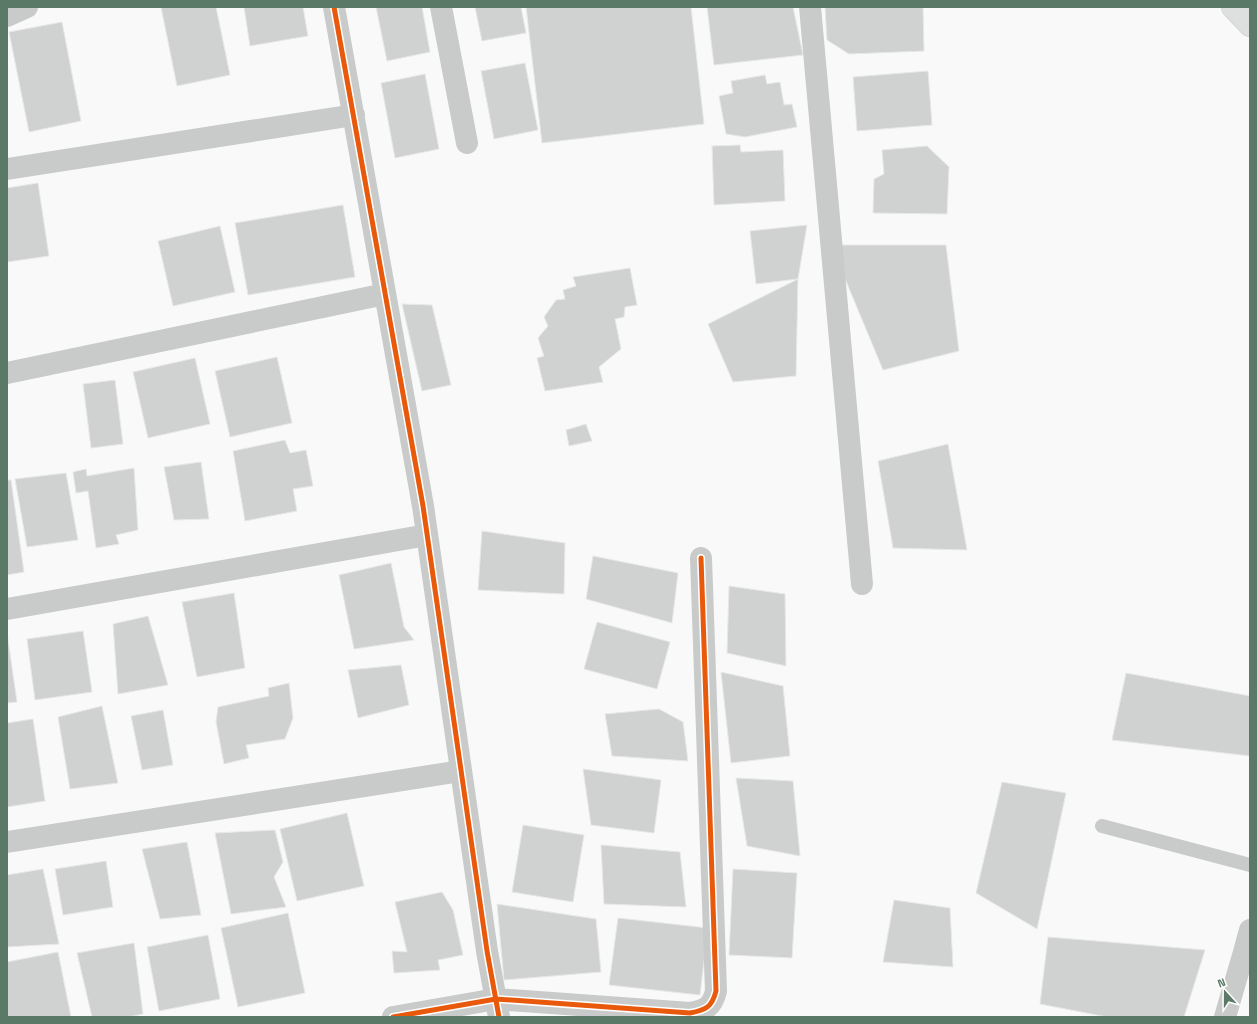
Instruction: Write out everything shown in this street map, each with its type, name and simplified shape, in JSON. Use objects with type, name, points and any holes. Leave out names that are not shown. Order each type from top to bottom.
[{"type":"main road","points":[[1233,7],[1250,25]]},
{"type":"street","points":[[334,7],[427,535],[497,1008]]},
{"type":"street","points":[[441,7],[467,143]]},
{"type":"street","points":[[810,7],[862,584]]},
{"type":"street","points":[[7,169],[354,115]]},
{"type":"street","points":[[7,373],[385,294]]},
{"type":"street","points":[[7,609],[427,535]]},
{"type":"street","points":[[394,1017],[497,1008],[690,1013],[700,1011],[708,1007],[713,1001],[716,991],[716,983],[702,558]]},
{"type":"street","points":[[7,842],[461,771]]},
{"type":"street","points":[[1225,1017],[1247,953],[1250,930]]},
{"type":"lane","points":[[1102,826],[1250,865]]},
{"type":"building","points":[[161,7],[216,7],[230,75],[177,86]]},
{"type":"building","points":[[244,7],[303,7],[308,36],[250,46]]},
{"type":"building","points":[[376,7],[422,7],[430,52],[387,61]]},
{"type":"building","points":[[475,7],[521,7],[526,33],[482,41]]},
{"type":"building","points":[[526,7],[691,7],[704,124],[542,143]]},
{"type":"building","points":[[707,7],[793,7],[803,55],[714,65]]},
{"type":"building","points":[[825,7],[923,7],[924,51],[849,54],[827,40]]},
{"type":"building","points":[[62,22],[81,121],[29,132],[9,32]]},
{"type":"building","points":[[525,63],[538,130],[494,139],[481,71]]},
{"type":"building","points":[[928,71],[932,125],[857,131],[853,77]]},
{"type":"building","points":[[425,74],[439,149],[395,158],[381,83]]},
{"type":"building","points":[[765,75],[767,84],[780,82],[784,105],[792,104],[797,127],[745,137],[726,134],[719,96],[733,93],[731,81]]},
{"type":"building","points":[[740,145],[741,152],[783,150],[785,201],[714,205],[712,146]]},
{"type":"building","points":[[927,146],[949,167],[947,214],[873,213],[874,179],[884,174],[882,150]]},
{"type":"building","points":[[38,183],[49,256],[7,262],[7,188]]},
{"type":"building","points":[[343,205],[355,277],[248,295],[235,223]]},
{"type":"building","points":[[807,225],[798,279],[756,284],[750,231]]},
{"type":"building","points":[[220,226],[235,292],[173,306],[158,241]]},
{"type":"building","points":[[831,245],[946,245],[959,351],[883,370]]},
{"type":"building","points":[[630,268],[637,305],[625,307],[624,317],[615,319],[621,349],[599,367],[603,382],[545,391],[537,358],[544,356],[538,338],[548,326],[544,317],[556,300],[565,299],[563,290],[576,286],[573,277]]},
{"type":"building","points":[[798,279],[796,376],[733,382],[708,324]]},
{"type":"building","points":[[402,304],[432,305],[451,385],[422,391]]},
{"type":"building","points":[[277,357],[292,423],[230,437],[215,371]]},
{"type":"building","points":[[195,358],[210,424],[148,438],[133,372]]},
{"type":"building","points":[[115,380],[123,444],[91,448],[83,384]]},
{"type":"building","points":[[586,424],[592,441],[569,446],[566,430]]},
{"type":"building","points":[[285,440],[290,453],[306,450],[313,486],[293,489],[297,511],[245,521],[233,451]]},
{"type":"building","points":[[948,444],[967,550],[893,548],[878,461]]},
{"type":"building","points":[[201,462],[209,519],[174,520],[164,467]]},
{"type":"building","points":[[134,468],[138,530],[116,535],[119,544],[96,548],[88,491],[76,493],[73,472],[86,469],[87,476]]},
{"type":"building","points":[[66,473],[78,540],[27,547],[15,479]]},
{"type":"building","points":[[7,480],[11,480],[24,572],[7,575]]},
{"type":"building","points":[[482,531],[565,543],[564,594],[478,590]]},
{"type":"building","points":[[593,556],[678,573],[672,623],[586,599]]},
{"type":"building","points":[[391,563],[404,627],[414,640],[354,649],[339,575]]},
{"type":"building","points":[[729,586],[785,594],[786,666],[727,653]]},
{"type":"building","points":[[234,593],[245,668],[197,677],[182,602]]},
{"type":"building","points":[[148,616],[168,685],[118,694],[113,624]]},
{"type":"building","points":[[597,622],[670,642],[657,689],[584,669]]},
{"type":"building","points":[[83,631],[92,692],[35,700],[27,639]]},
{"type":"building","points":[[7,633],[17,702],[7,703]]},
{"type":"building","points":[[401,665],[409,705],[358,718],[348,670]]},
{"type":"building","points":[[721,672],[783,686],[790,756],[731,763]]},
{"type":"building","points":[[1126,673],[1250,696],[1250,756],[1112,740]]},
{"type":"building","points":[[289,683],[293,718],[285,739],[246,745],[249,758],[224,764],[216,722],[218,707],[269,696],[268,688]]},
{"type":"building","points":[[102,706],[118,783],[70,789],[58,717]]},
{"type":"building","points":[[659,709],[683,722],[688,761],[612,756],[605,714]]},
{"type":"building","points":[[163,710],[173,765],[142,770],[131,716]]},
{"type":"building","points":[[33,719],[45,801],[7,807],[7,723]]},
{"type":"building","points":[[583,769],[661,780],[654,833],[591,825]]},
{"type":"building","points":[[736,778],[793,781],[800,856],[747,846]]},
{"type":"building","points":[[1002,782],[1066,793],[1037,929],[976,893]]},
{"type":"building","points":[[347,813],[364,886],[297,901],[280,829]]},
{"type":"building","points":[[523,825],[584,835],[573,902],[512,892]]},
{"type":"building","points":[[275,830],[283,862],[274,877],[286,907],[231,914],[215,833]]},
{"type":"building","points":[[187,842],[201,915],[160,919],[142,849]]},
{"type":"building","points":[[601,845],[680,852],[686,907],[604,904]]},
{"type":"building","points":[[106,861],[113,907],[63,915],[55,869]]},
{"type":"building","points":[[43,869],[59,944],[7,947],[7,875]]},
{"type":"building","points":[[733,869],[797,873],[792,958],[729,955]]},
{"type":"building","points":[[442,892],[453,910],[463,955],[438,960],[440,970],[394,973],[392,951],[407,952],[395,902]]},
{"type":"building","points":[[894,900],[950,908],[953,967],[883,962]]},
{"type":"building","points":[[497,904],[596,919],[601,972],[504,980]]},
{"type":"building","points":[[288,913],[305,993],[238,1007],[221,928]]},
{"type":"building","points":[[618,918],[708,928],[700,995],[609,985]]},
{"type":"building","points":[[208,935],[220,999],[159,1011],[147,947]]},
{"type":"building","points":[[1048,937],[1205,950],[1184,1017],[1107,1017],[1040,1004]]},
{"type":"building","points":[[134,943],[143,1014],[128,1017],[92,1017],[77,953]]},
{"type":"building","points":[[58,952],[71,1017],[7,1017],[7,962]]},
{"type":"cycle path","points":[[334,7],[423,506],[487,951],[499,1017]]},
{"type":"cycle path","points":[[393,1017],[496,999],[690,1013],[700,1011],[708,1007],[716,991],[701,558]]}]
